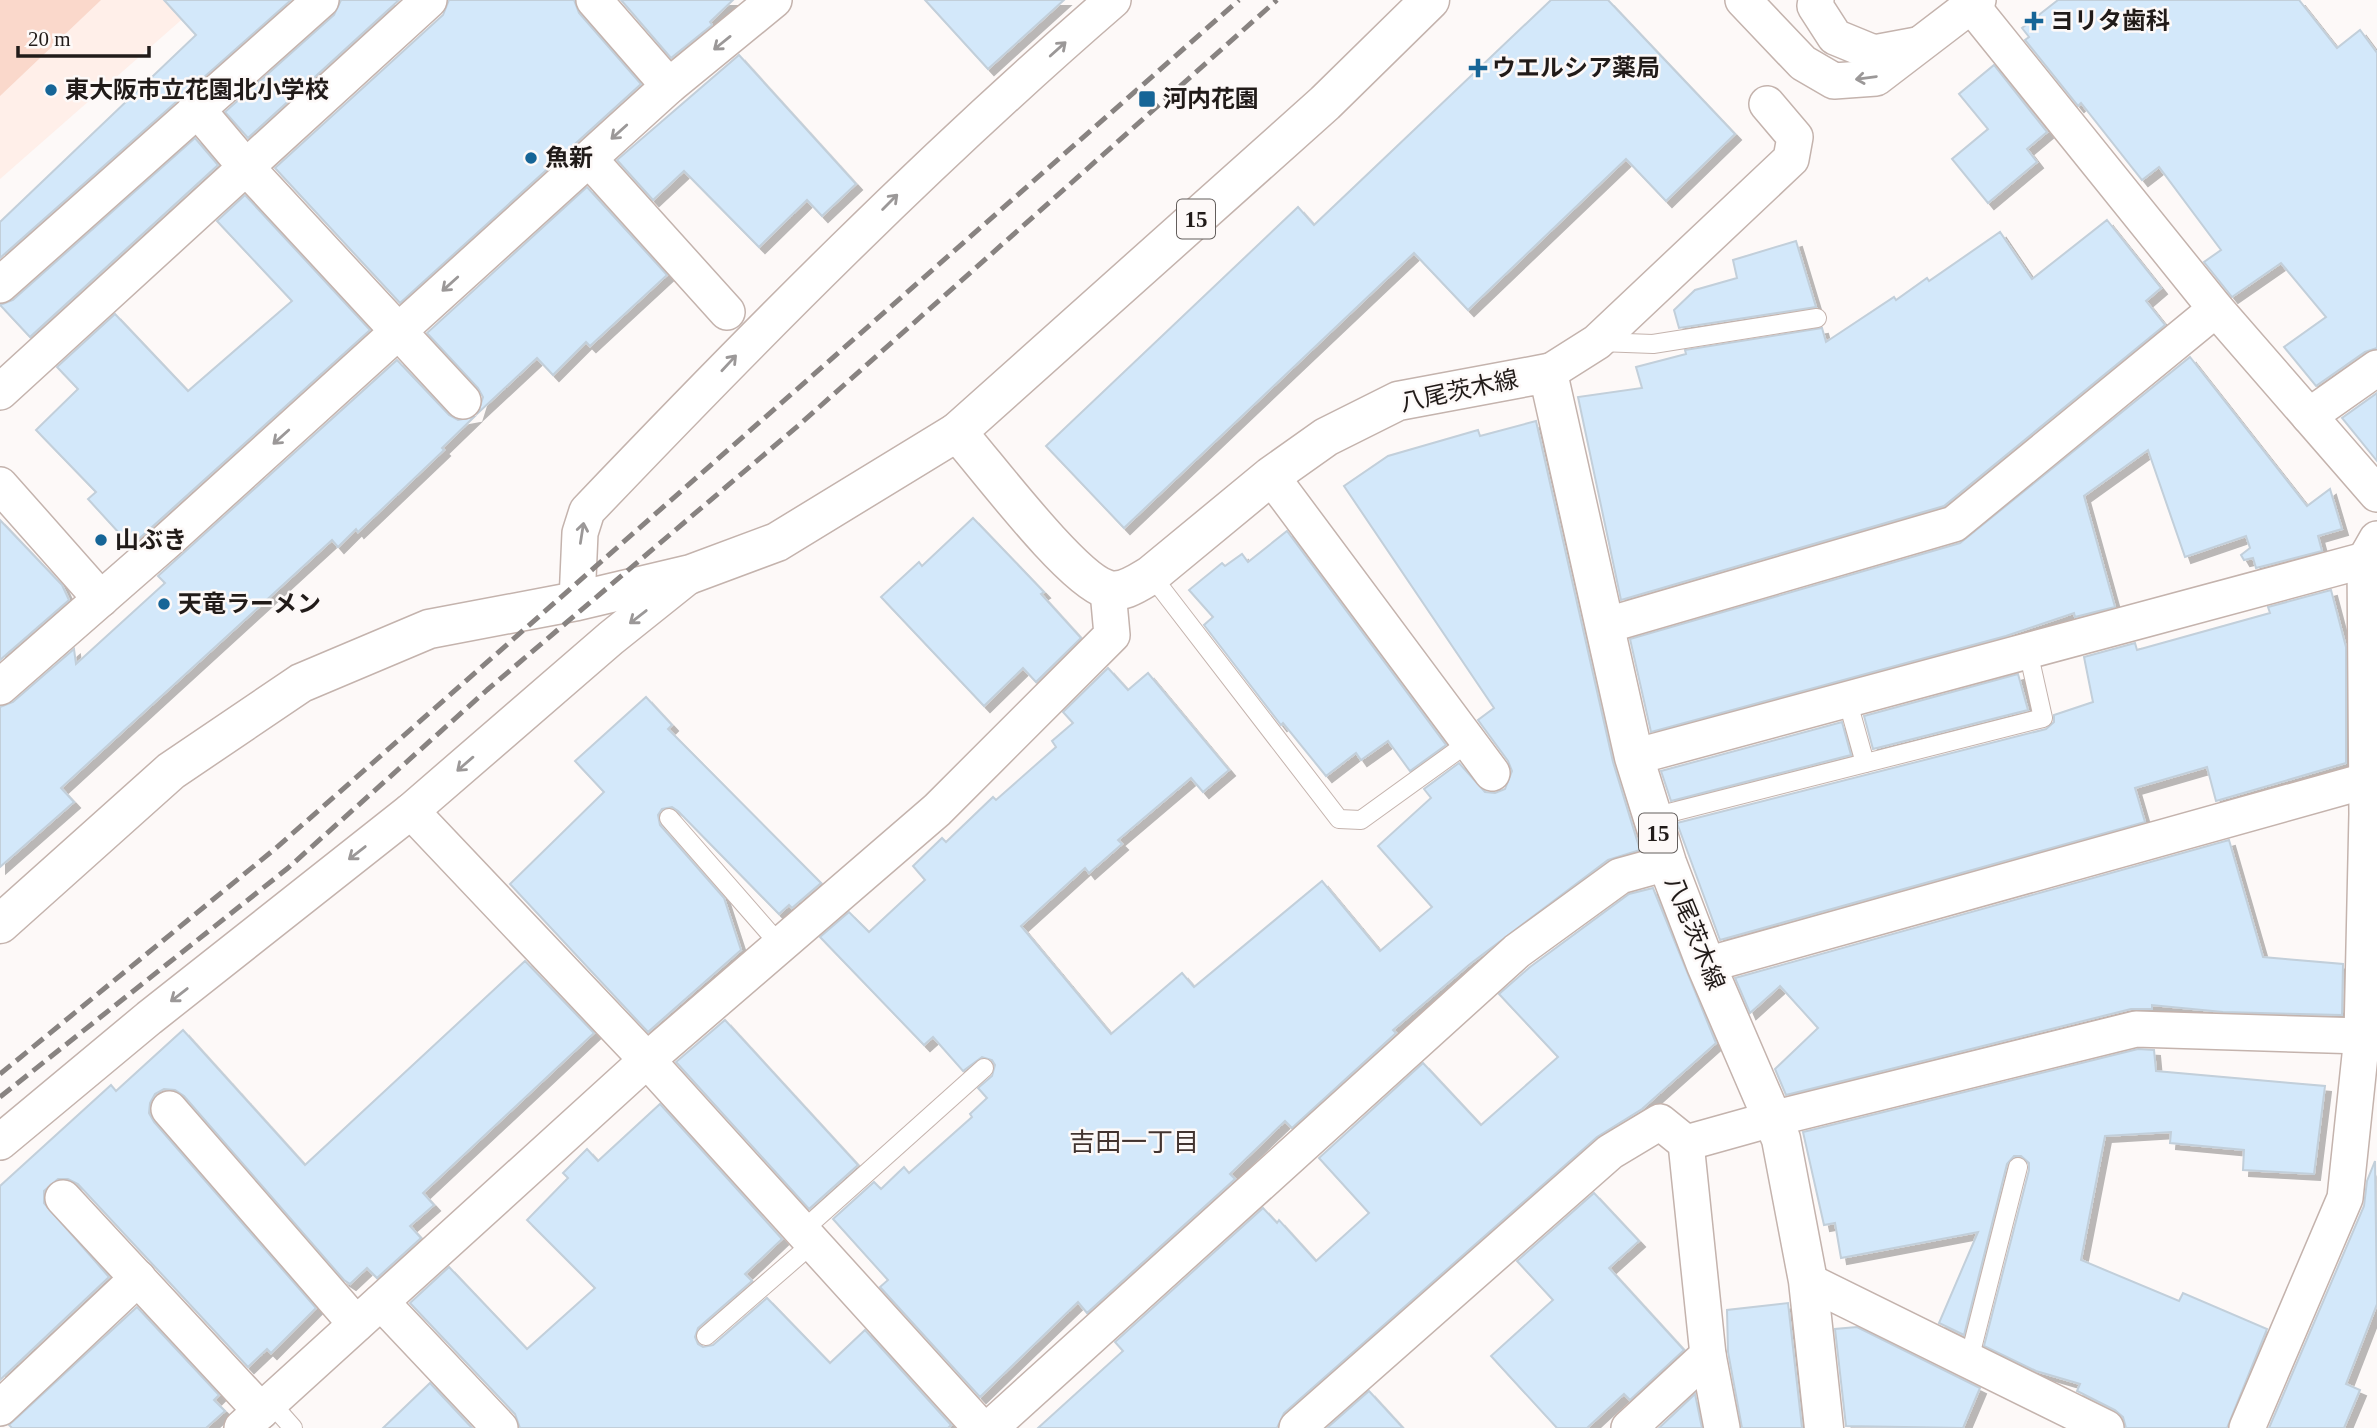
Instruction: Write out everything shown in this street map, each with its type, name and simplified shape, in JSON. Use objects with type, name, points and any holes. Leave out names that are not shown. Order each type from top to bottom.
[{"type":"main road","name":"15","points":[[957,432],[1325,103],[1430,0]]},
{"type":"main road","name":"八尾茨木線","points":[[1108,591],[1130,587],[1151,575],[1271,476],[1326,437],[1398,401],[1548,373],[1634,757],[1667,863],[1706,965],[1781,1139],[1808,1281],[1824,1428]]},
{"type":"main road","points":[[0,924],[170,771],[301,682],[429,629],[577,601],[691,574],[777,542],[957,432],[1080,574],[1108,591]]},
{"type":"street","points":[[0,285],[196,108],[321,0]]},
{"type":"street","points":[[0,392],[429,0]]},
{"type":"street","points":[[594,0],[669,86]]},
{"type":"street","points":[[0,687],[167,541],[669,86],[774,0]]},
{"type":"street","points":[[577,601],[580,533],[587,511],[748,343],[908,184],[1113,0]]},
{"type":"street","points":[[1743,0],[1803,63],[1834,81],[1876,78],[1975,3],[2216,309],[2377,494]]},
{"type":"street","points":[[1816,0],[1815,6],[1835,37],[1874,53],[1923,43]]},
{"type":"street","points":[[1548,373],[1597,342],[1791,159],[1796,137],[1767,104]]},
{"type":"street","points":[[196,108],[245,166],[463,401]]},
{"type":"street","points":[[589,159],[727,313]]},
{"type":"street","points":[[1604,626],[1954,524],[2216,309]]},
{"type":"street","points":[[2309,416],[2377,368]]},
{"type":"street","points":[[1271,476],[1493,773]]},
{"type":"street","points":[[0,485],[101,599]]},
{"type":"street","points":[[1634,757],[2028,651],[2373,547],[2370,804],[2362,1036],[2346,1198],[2247,1428]]},
{"type":"street","points":[[0,1142],[160,1010],[411,811],[611,638],[691,574]]},
{"type":"street","points":[[63,1198],[258,1414],[647,1060],[937,810],[1112,635],[1108,591]]},
{"type":"street","points":[[1706,965],[2370,804]]},
{"type":"street","points":[[411,811],[647,1060],[981,1428]]},
{"type":"street","points":[[990,1428],[1517,951],[1620,876],[1667,863]]},
{"type":"street","points":[[1686,1143],[1772,1119],[2136,1029],[2362,1036]]},
{"type":"street","points":[[169,1110],[369,1313],[500,1428]]},
{"type":"street","points":[[1297,1428],[1610,1152],[1660,1122],[1686,1143],[1709,1355],[1722,1428]]},
{"type":"street","points":[[0,1408],[138,1278]]},
{"type":"street","points":[[1808,1281],[2106,1428]]},
{"type":"street","points":[[1629,1428],[1709,1355]]},
{"type":"lane","points":[[1597,342],[1653,344],[1817,318]]},
{"type":"lane","points":[[1151,575],[1339,819],[1361,820],[1469,742]]},
{"type":"lane","points":[[1653,817],[2043,718],[2028,651]]},
{"type":"lane","points":[[1847,699],[1865,763]]},
{"type":"lane","points":[[669,818],[780,945]]},
{"type":"lane","points":[[706,1336],[984,1069]]},
{"type":"lane","points":[[1969,1360],[2018,1167]]},
{"type":"lane","points":[[258,1414],[293,1428]]},
{"type":"shaded area","name":"東大阪市立花園北小学校","points":[[0,0],[204,0],[0,179]]},
{"type":"shaded area","points":[[0,0],[101,0],[0,96]]},
{"type":"building","points":[[164,0],[291,0],[0,258],[0,222],[196,35]]},
{"type":"building","points":[[341,0],[399,0],[248,138],[225,112],[334,15]]},
{"type":"building","points":[[449,0],[574,0],[579,13],[641,84],[400,303],[275,168],[443,15]]},
{"type":"building","points":[[621,0],[733,0],[710,22],[712,25],[671,58]]},
{"type":"building","points":[[925,0],[1064,0],[988,69]]},
{"type":"building","points":[[1551,0],[1608,0],[1735,134],[1666,201],[1626,159],[1468,310],[1414,253],[1124,528],[1046,446],[1298,207],[1314,225]]},
{"type":"building","points":[[2058,0],[2299,0],[2337,48],[2360,30],[2377,53],[2377,348],[2365,352],[2316,386],[2284,347],[2326,317],[2281,263],[2232,297],[2204,262],[2221,250],[2159,167],[2142,180],[2081,103],[2078,106],[2025,40],[2029,37],[2022,28]]},
{"type":"building","points":[[739,55],[856,184],[822,216],[807,200],[759,247],[684,171],[653,200],[617,160]]},
{"type":"building","points":[[1994,65],[2047,132],[2027,149],[2037,162],[1988,203],[1952,159],[1988,129],[1959,94]]},
{"type":"building","points":[[195,138],[218,165],[30,337],[0,305],[13,300]]},
{"type":"building","points":[[587,187],[667,275],[590,346],[586,342],[553,375],[537,358],[478,413],[483,397],[478,388],[427,333]]},
{"type":"building","points":[[245,195],[370,330],[131,546],[88,499],[96,492],[36,430],[78,389],[57,367],[115,314],[188,391],[292,301],[217,221]]},
{"type":"building","points":[[2107,220],[2161,288],[2146,301],[2165,325],[1944,506],[1621,600],[1578,397],[1642,388],[1636,367],[1686,354],[1685,350],[1822,328],[1826,342],[1894,297],[1896,300],[1927,278],[1929,281],[2000,232],[2032,279]]},
{"type":"building","points":[[1796,241],[1816,307],[1679,328],[1674,310],[1695,290],[1737,278],[1733,260]]},
{"type":"building","points":[[2190,357],[2307,506],[2330,489],[2342,529],[2318,536],[2322,551],[2256,568],[2253,558],[2244,560],[2241,555],[2250,548],[2246,536],[2185,557],[2148,450],[2084,496],[2115,607],[2075,617],[2074,613],[2006,636],[1651,732],[1630,639],[1960,543]]},
{"type":"building","points":[[397,360],[449,415],[458,420],[474,417],[442,448],[444,450],[358,532],[356,529],[338,547],[332,540],[61,788],[74,802],[0,867],[0,707],[13,702],[74,649],[76,664],[165,583],[158,576]]},
{"type":"building","points":[[2377,393],[2377,461],[2342,418]]},
{"type":"building","points":[[1536,421],[1613,762],[1640,850],[1608,860],[1470,964],[1393,1030],[1396,1033],[1292,1128],[1285,1121],[1230,1174],[1235,1179],[1087,1313],[1078,1302],[980,1397],[880,1287],[888,1280],[833,1219],[874,1182],[881,1189],[904,1167],[909,1173],[972,1117],[970,1114],[987,1098],[978,1088],[992,1076],[995,1065],[992,1060],[982,1057],[963,1071],[933,1037],[924,1045],[820,937],[849,912],[869,932],[925,880],[913,866],[942,838],[946,842],[993,797],[996,800],[1056,747],[1052,741],[1073,723],[1063,712],[1108,668],[1128,690],[1148,673],[1229,770],[1203,792],[1191,778],[1118,840],[1122,844],[1089,873],[1085,868],[1021,926],[1111,1034],[1182,973],[1194,987],[1322,881],[1380,951],[1432,907],[1378,846],[1431,798],[1424,789],[1459,763],[1485,792],[1495,793],[1505,789],[1512,771],[1508,761],[1478,720],[1494,708],[1344,486],[1388,456],[1478,430],[1480,436]]},
{"type":"building","points":[[973,518],[1044,592],[1041,594],[1081,638],[1036,682],[1023,668],[984,706],[881,597],[919,562],[922,566]]},
{"type":"building","points":[[0,520],[62,585],[69,600],[0,660]]},
{"type":"building","points":[[1287,531],[1446,745],[1410,771],[1388,741],[1361,760],[1356,753],[1326,776],[1283,723],[1281,725],[1204,625],[1213,617],[1189,590],[1222,563],[1225,566],[1242,554],[1248,562]]},
{"type":"building","points":[[2331,590],[2346,647],[2346,763],[2216,801],[2207,767],[2135,788],[2145,822],[1720,940],[1677,823],[2046,729],[2054,722],[2054,715],[2093,702],[2084,657],[2135,643],[2137,650],[2270,613],[2268,607]]},
{"type":"building","points":[[2018,674],[2028,710],[1873,749],[1864,716]]},
{"type":"building","points":[[646,697],[672,725],[668,729],[821,883],[792,908],[789,905],[779,914],[678,811],[672,807],[662,809],[658,815],[660,825],[724,898],[741,950],[648,1032],[510,884],[604,792],[575,761]]},
{"type":"building","points":[[1842,722],[1851,755],[1671,801],[1661,771]]},
{"type":"building","points":[[2229,840],[2263,957],[2343,964],[2342,1015],[2223,1012],[2152,1005],[2152,1009],[2131,1009],[1786,1095],[1775,1069],[1818,1028],[1780,986],[1750,1013],[1735,978]]},
{"type":"building","points":[[1653,888],[1716,1043],[1642,1109],[1597,1137],[1284,1413],[1277,1428],[1038,1428],[1123,1351],[1115,1342],[1263,1208],[1277,1223],[1279,1220],[1316,1261],[1369,1213],[1319,1158],[1423,1063],[1481,1125],[1558,1057],[1499,994],[1530,967],[1629,894]]},
{"type":"building","points":[[525,961],[594,1033],[423,1193],[434,1205],[410,1226],[421,1238],[377,1278],[367,1268],[350,1284],[344,1280],[184,1096],[175,1090],[164,1089],[155,1094],[150,1103],[149,1113],[154,1122],[316,1308],[271,1353],[267,1349],[248,1367],[78,1184],[68,1179],[58,1179],[44,1191],[44,1203],[109,1277],[0,1380],[0,1186],[111,1085],[116,1091],[183,1030],[305,1165]]},
{"type":"building","points":[[725,1020],[858,1165],[809,1209],[676,1062]]},
{"type":"building","points":[[2138,1049],[2154,1050],[2156,1071],[2325,1086],[2314,1174],[2243,1170],[2244,1150],[2170,1143],[2171,1132],[2105,1136],[2081,1260],[2179,1301],[2183,1293],[2267,1329],[2227,1428],[2126,1428],[2123,1417],[2115,1410],[2077,1391],[2080,1384],[2036,1371],[1984,1346],[2029,1170],[2029,1163],[2021,1156],[2014,1156],[2007,1164],[1964,1335],[1939,1323],[1978,1232],[1841,1258],[1835,1223],[1824,1225],[1803,1132]]},
{"type":"building","points":[[660,1104],[782,1239],[745,1274],[752,1281],[698,1328],[695,1337],[698,1344],[703,1347],[713,1345],[767,1298],[830,1363],[865,1330],[951,1425],[948,1428],[520,1428],[515,1414],[410,1303],[449,1267],[527,1349],[595,1288],[527,1220],[568,1178],[563,1173],[587,1149],[598,1161]]},
{"type":"building","points":[[2375,1161],[2377,1304],[2346,1384],[2360,1390],[2344,1428],[2269,1428],[2364,1206],[2367,1181]]},
{"type":"building","points":[[1594,1193],[1639,1241],[1609,1268],[1684,1350],[1630,1400],[1624,1394],[1587,1428],[1557,1428],[1491,1356],[1553,1300],[1517,1261]]},
{"type":"building","points":[[1788,1303],[1802,1428],[1742,1428],[1728,1352],[1727,1310]]},
{"type":"building","points":[[137,1307],[219,1395],[214,1400],[225,1411],[206,1428],[12,1428],[9,1425]]},
{"type":"building","points":[[1857,1327],[1980,1388],[1963,1428],[1846,1426],[1835,1329]]},
{"type":"building","points":[[430,1383],[472,1428],[383,1428]]},
{"type":"building","points":[[1369,1391],[1403,1428],[1327,1428]]},
{"type":"building","points":[[1695,1394],[1702,1428],[1659,1428]]},
{"type":"railway","points":[[0,1074],[276,848],[1239,0]]},
{"type":"railway","points":[[0,1097],[288,868],[487,690],[799,425],[1277,0]]},
{"type":"place","name":"ヨリタ歯科","points":[[2034,21]]},
{"type":"place","name":"ウエルシア薬局","points":[[1478,68]]},
{"type":"place","name":"東大阪市立花園北小学校","points":[[51,90]]},
{"type":"place","name":"河内花園","points":[[1147,99]]},
{"type":"place","name":"魚新","points":[[531,158]]},
{"type":"place","name":"山ぶき","points":[[101,540]]},
{"type":"place","name":"天竜ラーメン","points":[[164,604]]},
{"type":"district","name":"吉田一丁目","points":[[1134,1142]]}]
